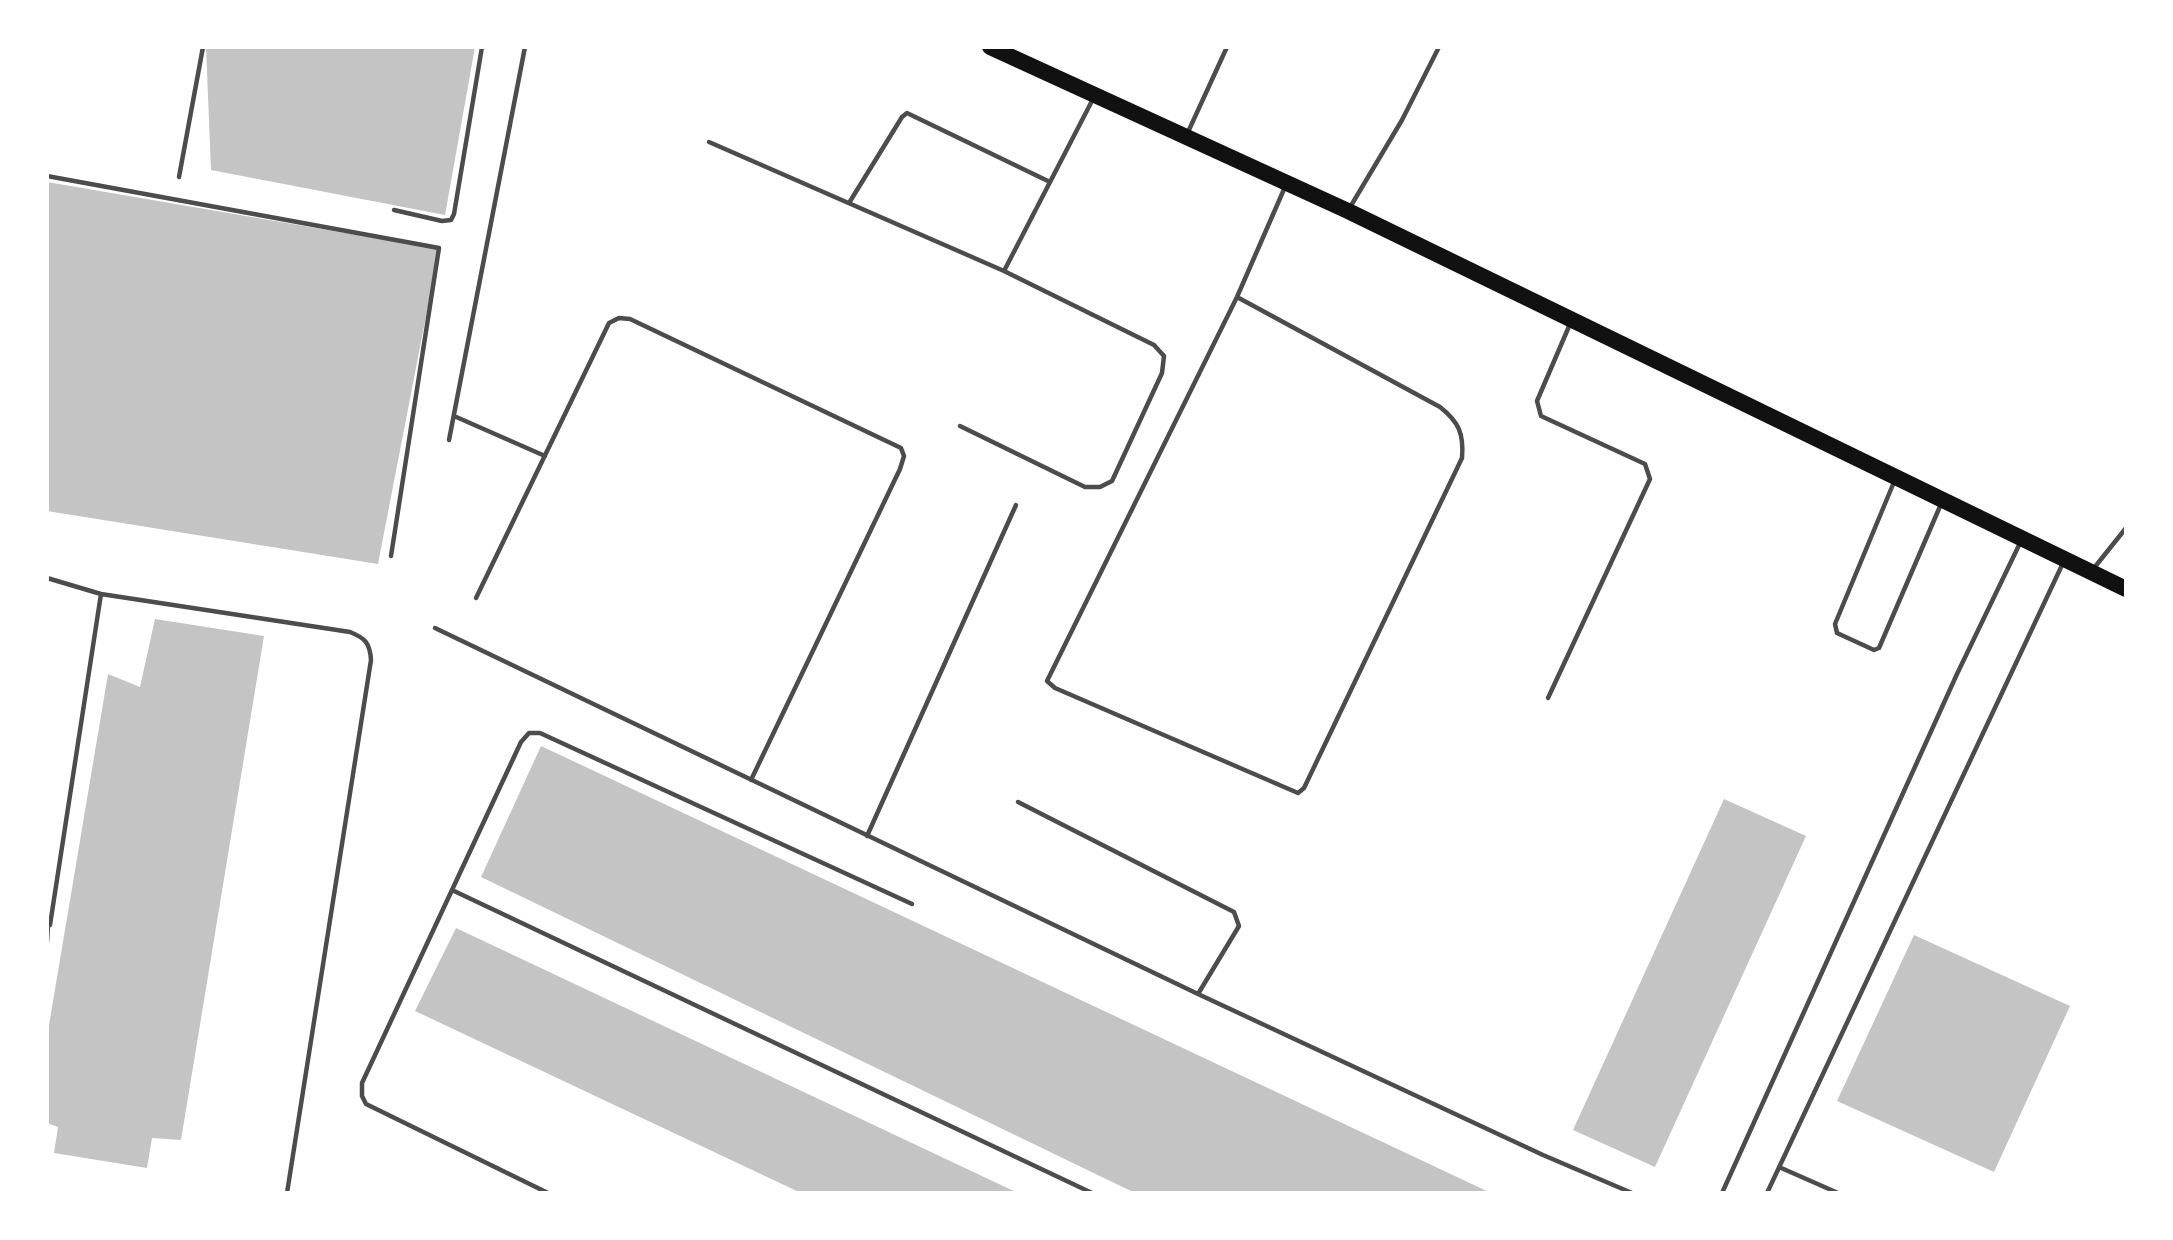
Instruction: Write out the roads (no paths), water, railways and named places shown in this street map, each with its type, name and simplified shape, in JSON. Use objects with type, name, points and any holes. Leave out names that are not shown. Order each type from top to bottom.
[{"type":"highway","points":[[990,47],[1348,211],[2126,589]]},
{"type":"lane","points":[[179,177],[202,47]]},
{"type":"lane","points":[[394,210],[442,221],[451,220],[482,47]]},
{"type":"lane","points":[[449,440],[525,47]]},
{"type":"lane","points":[[1186,137],[1227,47]]},
{"type":"lane","points":[[1348,211],[1402,120],[1439,47]]},
{"type":"lane","points":[[1004,271],[1095,95]]},
{"type":"lane","points":[[849,203],[902,117],[908,113],[1050,182]]},
{"type":"lane","points":[[709,142],[1004,271],[1154,345],[1164,356],[1162,373],[1112,481],[1100,487],[1085,487],[960,426]]},
{"type":"lane","points":[[47,176],[439,248],[441,251],[391,556]]},
{"type":"lane","points":[[1237,297],[1440,407],[1461,429],[1463,443],[1462,458],[1304,788],[1298,793],[1055,688],[1047,681],[1237,297],[1287,183]]},
{"type":"lane","points":[[476,598],[609,323],[618,318],[630,319],[886,439],[904,452],[900,469],[751,780]]},
{"type":"lane","points":[[1548,698],[1650,479],[1645,464],[1541,416],[1538,410],[1537,401],[1572,320]]},
{"type":"lane","points":[[454,416],[545,456]]},
{"type":"lane","points":[[1896,478],[1835,624],[1837,633],[1874,650],[1879,648],[1942,500]]},
{"type":"lane","points":[[867,836],[1016,505]]},
{"type":"lane","points":[[2091,572],[2126,528]]},
{"type":"lane","points":[[1722,1193],[1957,674],[2022,539]]},
{"type":"lane","points":[[1767,1193],[2064,559]]},
{"type":"lane","points":[[47,578],[101,594],[350,632],[365,638],[370,648],[371,660],[287,1193]]},
{"type":"lane","points":[[47,942],[101,594]]},
{"type":"lane","points":[[435,628],[1198,994],[1543,1155],[1632,1193]]},
{"type":"lane","points":[[548,1193],[366,1104],[362,1096],[362,1083],[521,742],[529,733],[540,733],[912,904]]},
{"type":"lane","points":[[1018,802],[1234,912],[1239,926],[1198,994]]},
{"type":"lane","points":[[452,890],[1092,1193]]},
{"type":"lane","points":[[1779,1167],[1824,1190],[1838,1193]]}]
